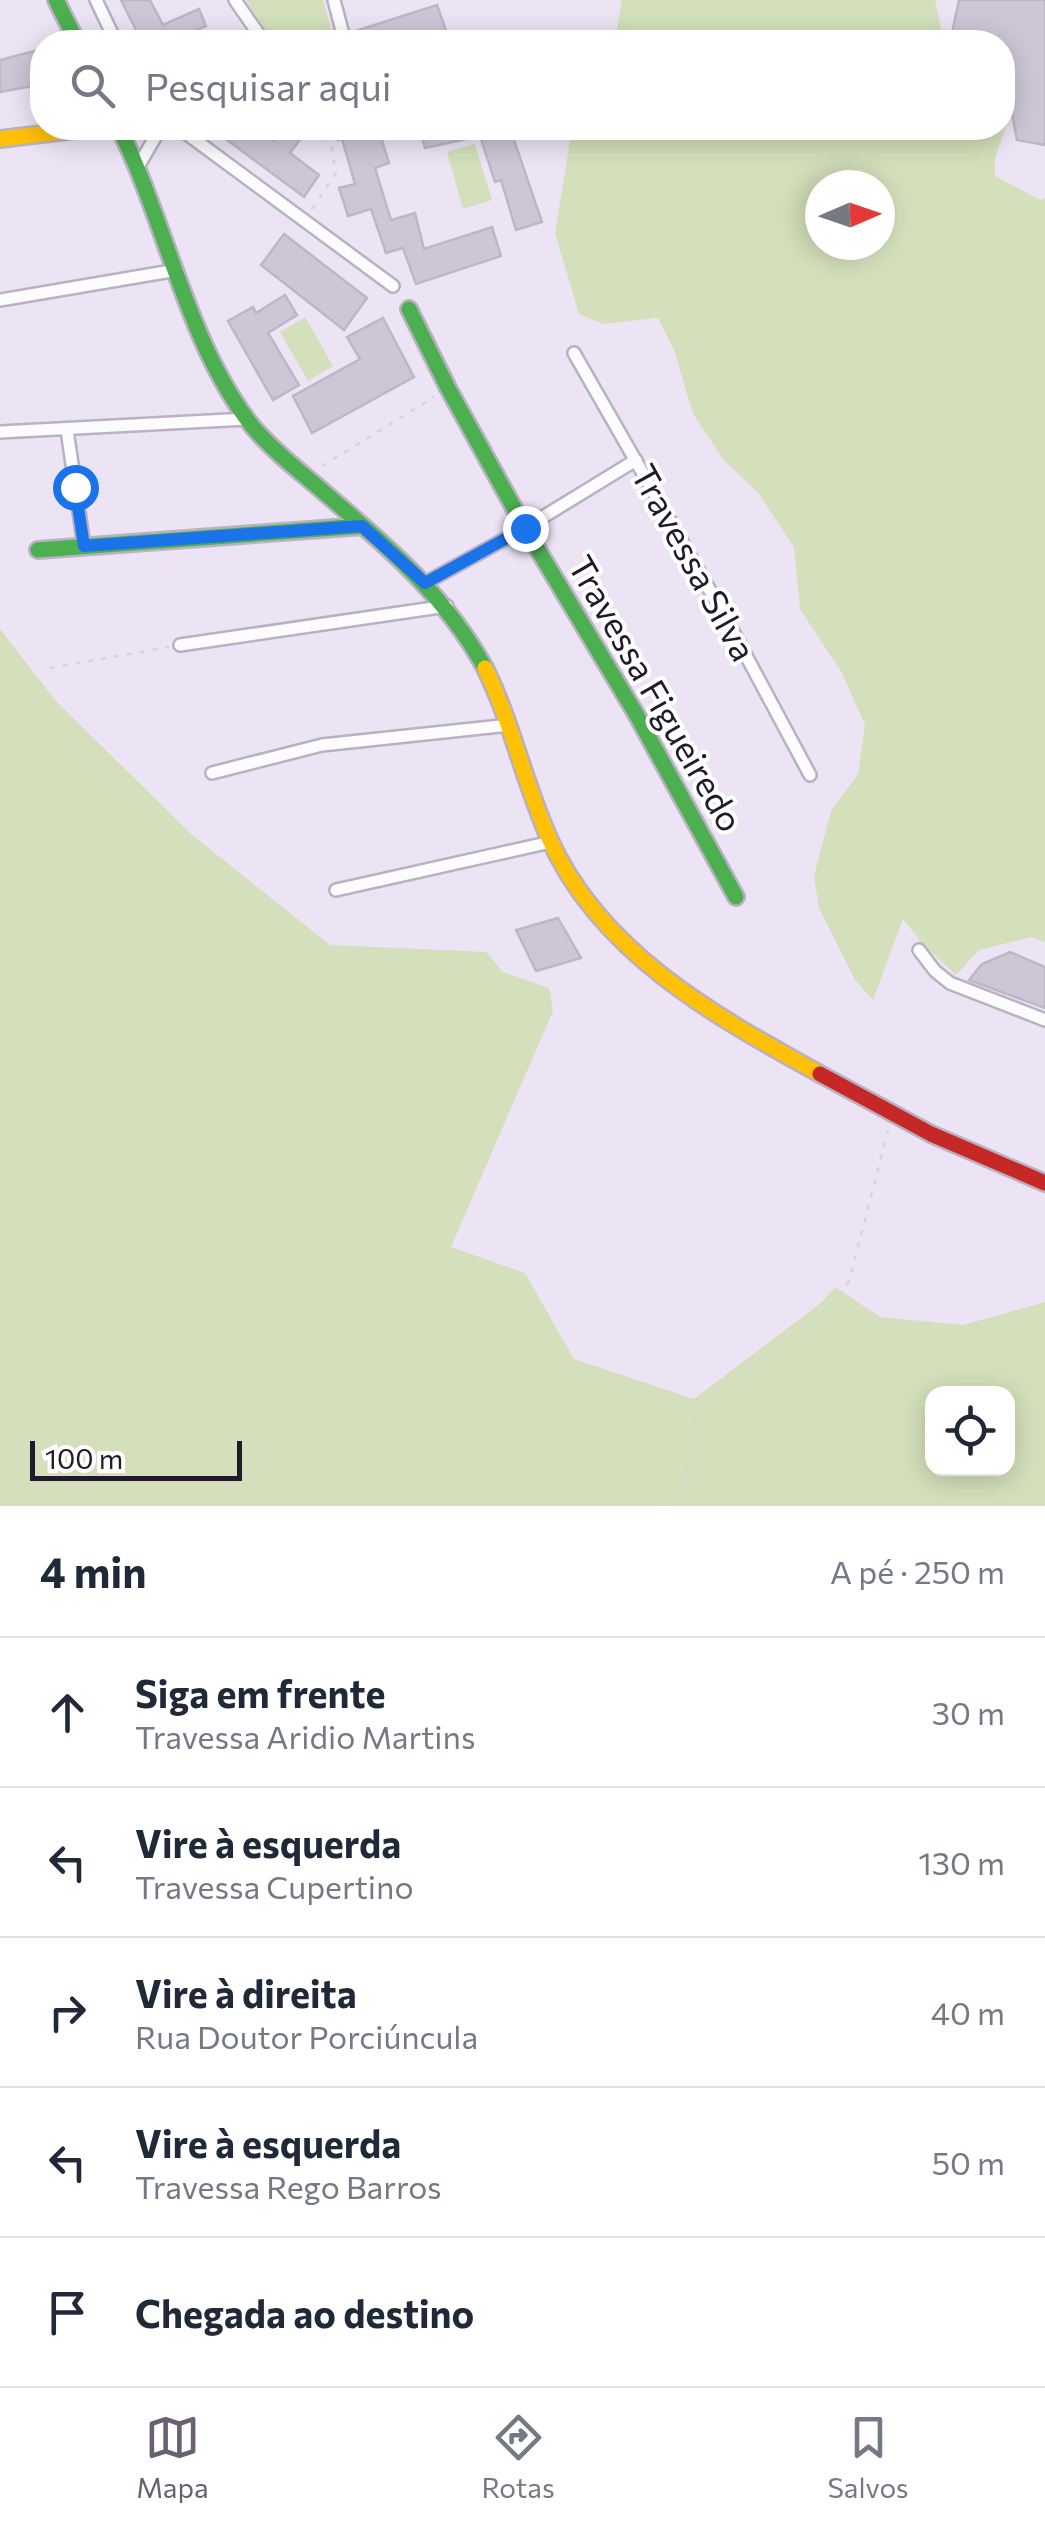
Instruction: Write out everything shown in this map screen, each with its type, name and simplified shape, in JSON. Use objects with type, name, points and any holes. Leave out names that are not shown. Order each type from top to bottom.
[{"type":"main road","points":[[56,0],[70,30]]},
{"type":"main road","points":[[0,140],[30,136]]},
{"type":"main road","points":[[126,140],[140,165],[195,322],[216,370],[247,419],[276,452],[446,606],[474,649],[510,725],[551,842],[575,884],[648,968],[705,1010],[892,1115],[944,1142],[1045,1182]]},
{"type":"main road","name":"Travessa Figueiredo","points":[[409,309],[525,528],[636,714],[736,897]]},
{"type":"main road","points":[[38,550],[362,526]]},
{"type":"street","points":[[96,0],[110,30]]},
{"type":"street","points":[[235,0],[256,30]]},
{"type":"street","points":[[334,0],[342,30]]},
{"type":"street","points":[[140,165],[154,140]]},
{"type":"street","points":[[195,140],[392,286]]},
{"type":"street","points":[[0,300],[178,270]]},
{"type":"street","name":"Travessa Silva","points":[[574,353],[810,775]]},
{"type":"street","points":[[0,432],[247,419]]},
{"type":"street","points":[[67,430],[84,546]]},
{"type":"street","points":[[425,583],[636,460]]},
{"type":"street","points":[[180,645],[446,606]]},
{"type":"street","points":[[212,773],[322,745],[510,725]]},
{"type":"street","points":[[336,890],[551,842]]},
{"type":"street","points":[[919,950],[935,971],[950,982],[1045,1020]]},
{"type":"path","points":[[305,220],[336,172],[332,149],[326,140]]},
{"type":"path","points":[[305,476],[448,388]]},
{"type":"path","points":[[50,668],[180,645]]},
{"type":"path","points":[[671,1506],[694,1456],[692,1429],[703,1399],[801,1330],[834,1302],[849,1281],[892,1115]]},
{"type":"green space","points":[[246,0],[323,0],[332,30],[265,30]]},
{"type":"green space","points":[[622,0],[935,0],[941,30],[617,30]]},
{"type":"green space","points":[[570,140],[1001,140],[995,158],[995,176],[1040,200],[1045,198],[1045,942],[1031,937],[979,950],[956,975],[924,946],[903,919],[873,1000],[855,980],[819,908],[814,876],[831,811],[858,774],[865,725],[842,673],[800,609],[794,547],[759,494],[723,459],[693,414],[674,350],[658,318],[603,324],[579,314],[555,233]]},
{"type":"green space","points":[[475,144],[492,200],[463,209],[447,152]]},
{"type":"green space","points":[[305,317],[333,366],[308,381],[280,332]]},
{"type":"green space","points":[[0,629],[55,700],[191,834],[330,945],[486,952],[503,972],[549,988],[553,1011],[451,1247],[525,1273],[574,1359],[694,1399],[822,1302],[835,1287],[880,1317],[963,1325],[1045,1302],[1045,1506],[0,1506]]},
{"type":"building","points":[[121,0],[150,0],[163,25],[199,9],[206,26],[197,30],[136,30]]},
{"type":"building","points":[[959,0],[1045,0],[1045,145],[1017,140],[1015,30],[953,30]]},
{"type":"building","points":[[437,5],[446,30],[358,30]]},
{"type":"building","points":[[30,52],[30,87],[0,92],[0,60]]},
{"type":"building","points":[[227,140],[300,140],[290,153],[319,175],[304,197]]},
{"type":"building","points":[[342,140],[382,140],[389,163],[375,168],[391,220],[415,213],[424,249],[492,227],[501,256],[416,284],[403,248],[386,253],[371,209],[348,216],[339,188],[355,184]]},
{"type":"building","points":[[423,140],[462,140],[425,148]]},
{"type":"building","points":[[481,140],[514,140],[542,222],[516,230],[501,180],[495,182]]},
{"type":"building","points":[[284,234],[367,298],[344,330],[261,265]]},
{"type":"building","points":[[285,295],[297,315],[268,333],[299,385],[273,400],[228,321],[253,307],[256,313]]},
{"type":"building","points":[[383,318],[414,377],[312,433],[293,396],[360,359],[347,337]]},
{"type":"building","points":[[558,918],[581,958],[536,971],[516,930]]},
{"type":"building","points":[[1010,952],[1045,967],[1045,1008],[969,980],[982,964]]},
{"type":"traffic: fast","points":[[56,0],[71,30]]},
{"type":"traffic: fast","points":[[125,140],[194,322],[231,395],[270,445],[414,574],[452,617],[485,668]]},
{"type":"traffic: fast","points":[[409,309],[525,528],[636,714],[736,897]]},
{"type":"traffic: fast","points":[[38,550],[363,526]]},
{"type":"traffic: slow","points":[[0,139],[30,135]]},
{"type":"traffic: slow","points":[[485,668],[549,838],[571,879],[598,915],[664,977],[741,1029],[820,1074]]},
{"type":"traffic: jam","points":[[820,1074],[931,1134],[1045,1183]]},
{"type":"route","points":[[75,487],[84,546],[362,526],[425,583],[525,528]]}]
